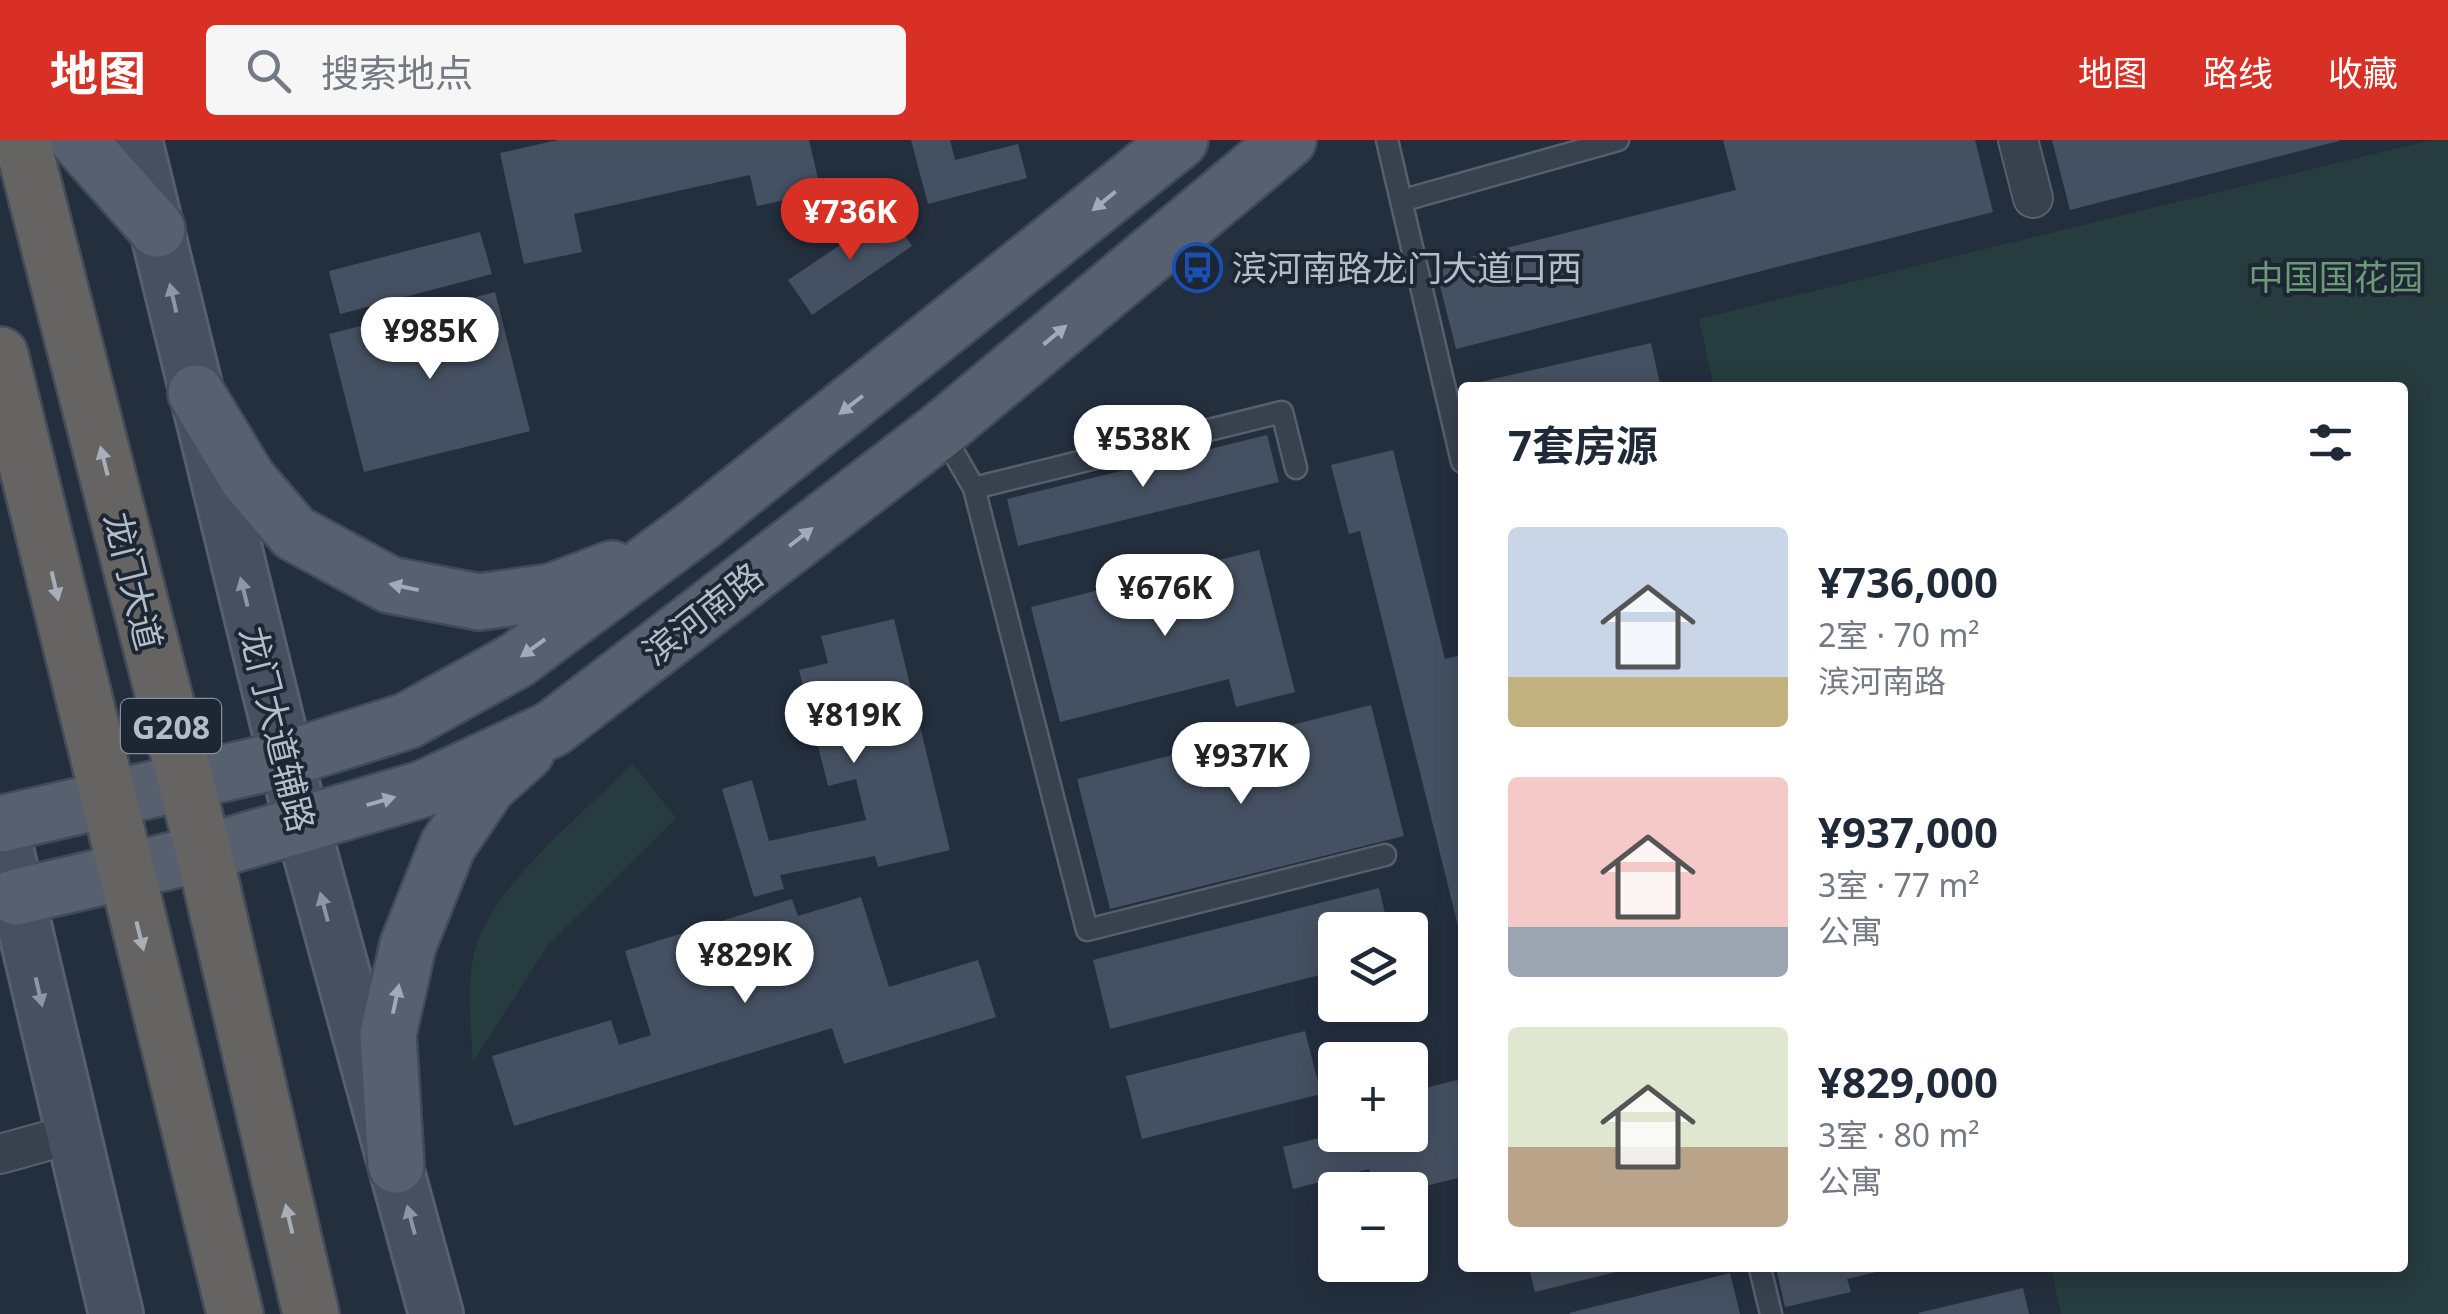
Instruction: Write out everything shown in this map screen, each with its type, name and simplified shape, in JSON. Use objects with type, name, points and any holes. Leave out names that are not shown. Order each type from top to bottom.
[{"type":"highway","name":"龙门大道","points":[[22,140],[204,853],[310,1314]]},
{"type":"highway","name":"G208","points":[[0,355],[106,801],[235,1314]]},
{"type":"main road","points":[[78,140],[157,229]]},
{"type":"main road","name":"龙门大道辅路","points":[[136,140],[302,824],[436,1314]]},
{"type":"main road","name":"滨河南路","points":[[0,824],[286,759],[407,721],[517,660],[696,528],[1180,140]]},
{"type":"main road","name":"滨河南路","points":[[16,897],[204,853],[423,789],[552,729],[941,430],[1288,140]]},
{"type":"main road","points":[[196,393],[248,478],[294,533],[390,585],[479,602],[551,592],[604,573],[696,528]]},
{"type":"main road","points":[[396,1165],[388,1034],[408,945],[448,845],[488,786],[552,729]]},
{"type":"main road","points":[[0,824],[116,1314]]},
{"type":"street","points":[[2018,140],[2032,198]]},
{"type":"street","points":[[0,1154],[72,1134]]},
{"type":"lane","points":[[1387,140],[1458,444]]},
{"type":"lane","points":[[1404,200],[1618,140]]},
{"type":"lane","points":[[974,488],[1282,412],[1296,468]]},
{"type":"lane","points":[[941,430],[974,488],[1088,930],[1385,855]]},
{"type":"lane","points":[[1761,1272],[1771,1314]]},
{"type":"green space","name":"中国国花园","points":[[2431,140],[2448,140],[2448,1314],[2061,1314],[2052,1272],[2408,1272],[2408,382],[1713,382],[1699,319]]},
{"type":"green space","points":[[633,764],[676,818],[548,945],[473,1062],[470,980],[483,928],[518,877]]},
{"type":"building","points":[[558,140],[809,140],[821,192],[757,206],[750,175],[574,214],[582,252],[524,264],[500,153]]},
{"type":"building","points":[[911,140],[950,140],[955,160],[1018,144],[1027,178],[928,204]]},
{"type":"building","points":[[1723,140],[1975,140],[1993,212],[1456,349],[1435,266],[1736,190]]},
{"type":"building","points":[[2052,140],[2339,140],[2339,141],[2070,210]]},
{"type":"building","points":[[889,212],[912,246],[812,315],[788,280]]},
{"type":"building","points":[[480,232],[492,274],[340,314],[329,271]]},
{"type":"building","points":[[495,292],[530,431],[364,472],[329,334]]},
{"type":"building","points":[[1651,343],[1660,382],[1480,382]]},
{"type":"building","points":[[1267,435],[1279,482],[1018,546],[1007,499]]},
{"type":"building","points":[[1393,450],[1445,659],[1458,656],[1458,926],[1360,531],[1349,534],[1331,465]]},
{"type":"building","points":[[1259,550],[1295,692],[1236,707],[1229,679],[1060,722],[1031,607]]},
{"type":"building","points":[[894,619],[950,850],[878,867],[875,856],[780,875],[784,889],[754,897],[722,789],[752,780],[769,841],[866,820],[856,779],[828,786],[799,670],[828,663],[821,636]]},
{"type":"building","points":[[1371,705],[1404,836],[1110,909],[1077,779]]},
{"type":"building","points":[[1379,888],[1385,912],[1318,912],[1318,975],[1110,1029],[1093,960]]},
{"type":"building","points":[[861,897],[889,987],[978,960],[996,1017],[844,1064],[832,1028],[514,1126],[492,1056],[611,1020],[619,1045],[651,1035],[625,951],[792,899],[798,916]]},
{"type":"building","points":[[1305,1031],[1318,1095],[1142,1139],[1126,1076]]},
{"type":"building","points":[[1457,1080],[1458,1178],[1428,1186],[1428,1172],[1318,1172],[1318,1182],[1293,1189],[1283,1147],[1318,1138],[1318,1152],[1428,1152],[1428,1087]]},
{"type":"building","points":[[1530,1272],[1616,1272],[1535,1292]]},
{"type":"building","points":[[1777,1272],[1876,1272],[1847,1279],[1851,1292],[1785,1307]]},
{"type":"building","points":[[1730,1273],[1740,1314],[1569,1313]]},
{"type":"building","points":[[2023,1288],[2029,1314],[1918,1313]]},
{"type":"place","name":"滨河南路龙门大道口西","points":[[1197,267]]}]
